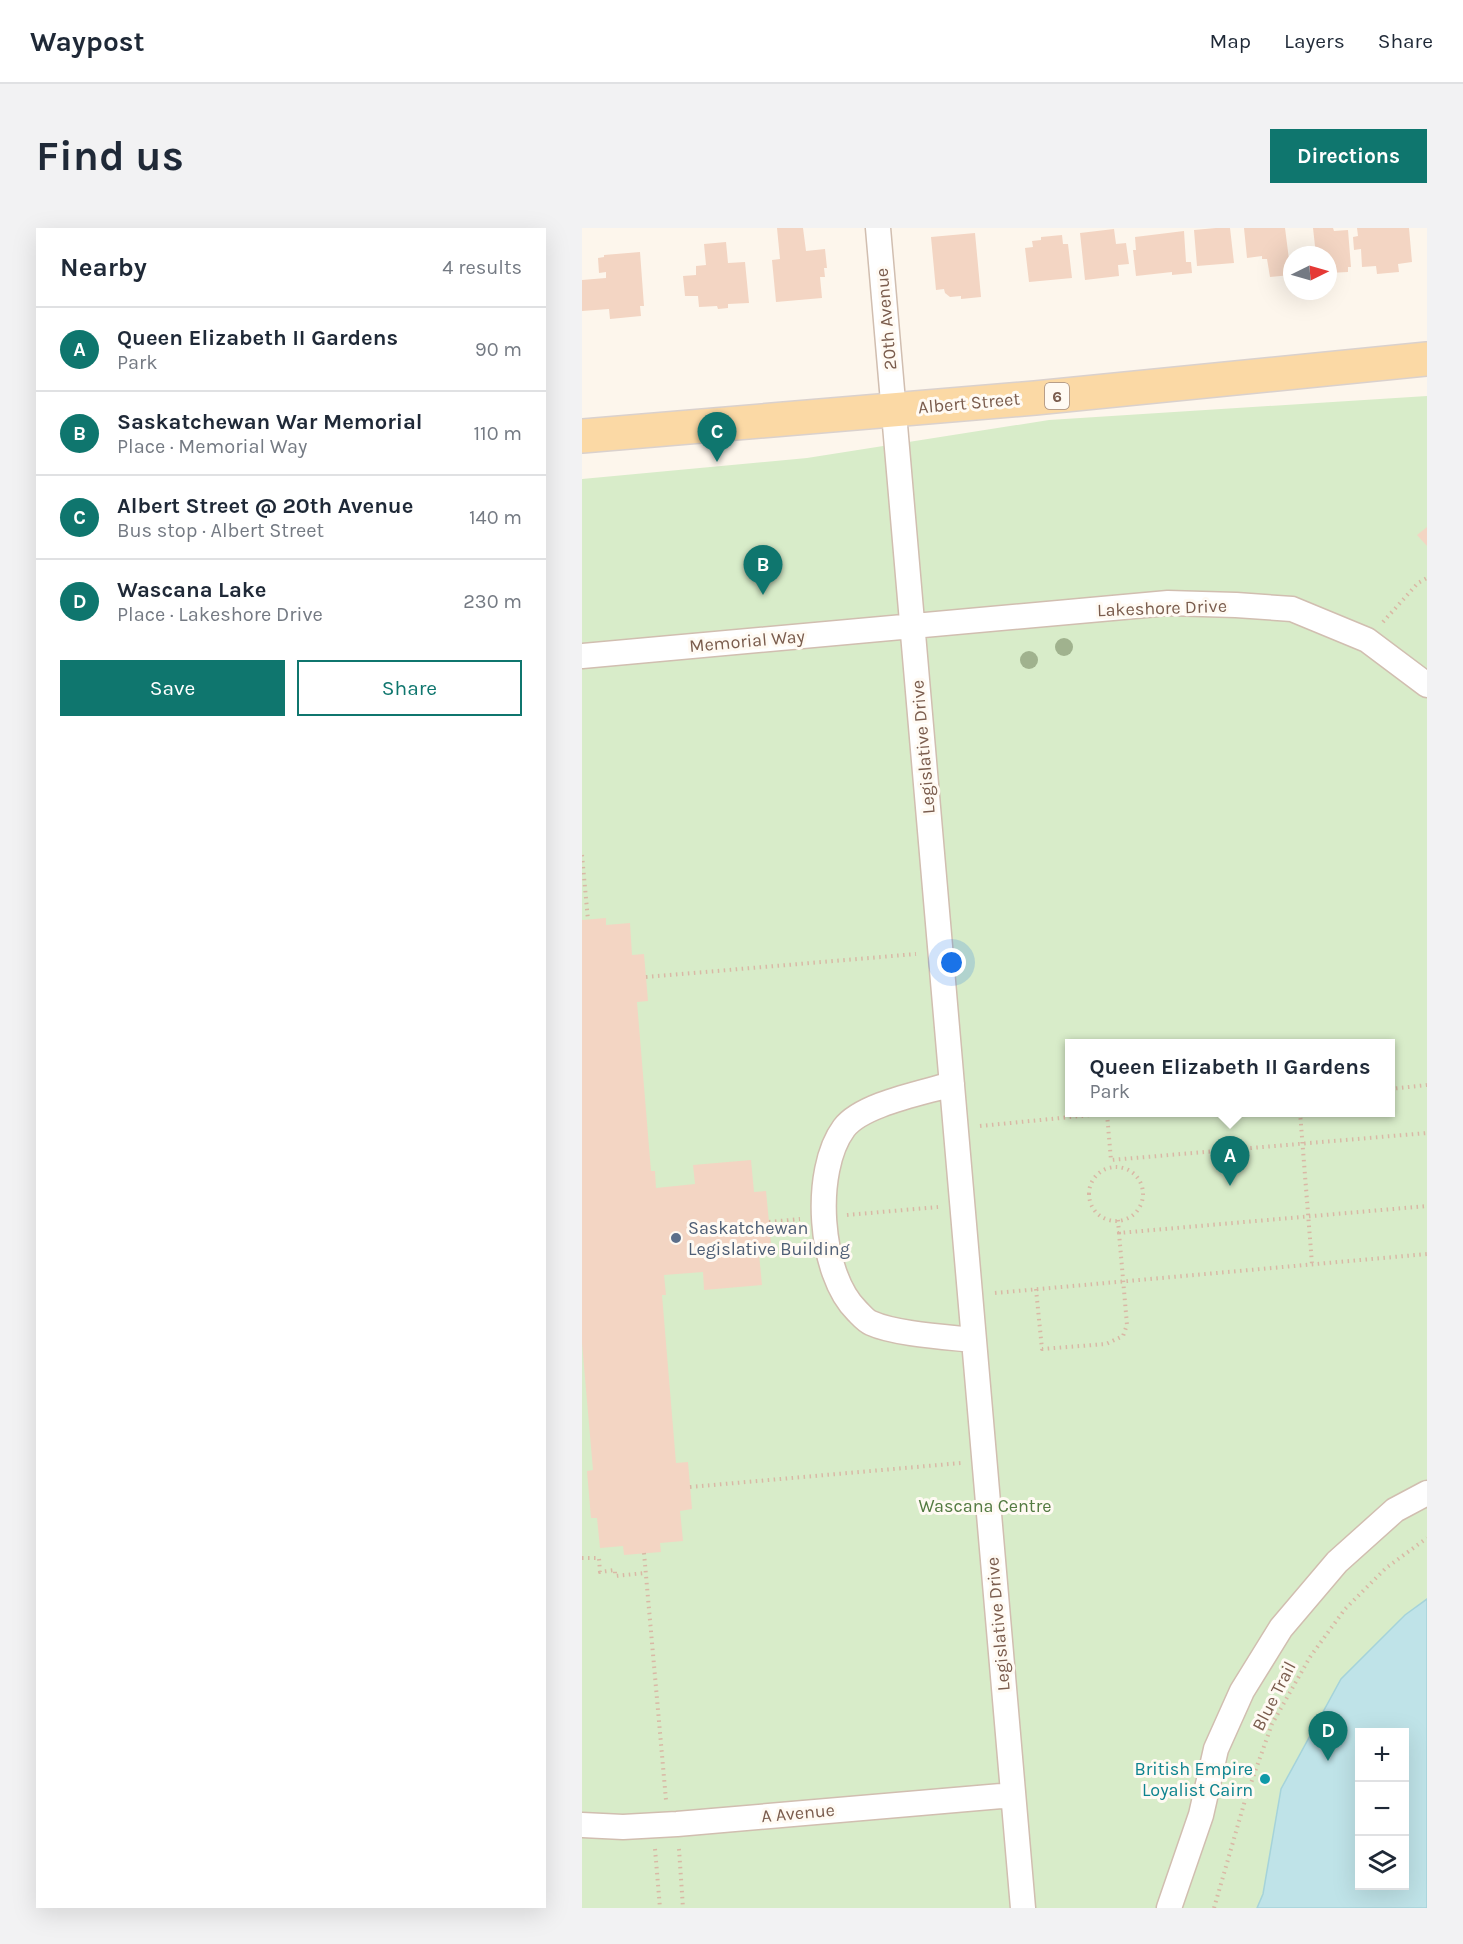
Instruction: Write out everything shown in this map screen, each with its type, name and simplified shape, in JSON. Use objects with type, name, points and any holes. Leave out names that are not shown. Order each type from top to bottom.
[{"type":"main road","name":"Albert Street","points":[[582,436],[894,410],[1427,359]]},
{"type":"street","name":"20th Avenue","points":[[878,228],[894,410]]},
{"type":"street","name":"Legislative Drive","points":[[894,410],[1023,1908]]},
{"type":"street","name":"Lakeshore Drive","points":[[913,626],[1168,603],[1292,609],[1367,640],[1427,685]]},
{"type":"street","name":"Memorial Way","points":[[582,656],[913,626]]},
{"type":"street","points":[[952,1084],[868,1109],[845,1127],[830,1154],[824,1188],[824,1217],[831,1265],[848,1303],[870,1323],[900,1331],[974,1340]]},
{"type":"street","points":[[1169,1908],[1201,1815],[1216,1749],[1242,1691],[1281,1628],[1337,1562],[1395,1510],[1427,1493]]},
{"type":"street","name":"A Avenue","points":[[582,1825],[623,1827],[1013,1795]]},
{"type":"path","points":[[1367,640],[1418,584],[1427,578]]},
{"type":"path","points":[[582,855],[588,918],[582,917]]},
{"type":"path","points":[[646,977],[941,951]]},
{"type":"path","points":[[1395,1088],[1427,1085]]},
{"type":"path","points":[[956,1129],[1077,1117]]},
{"type":"path","points":[[1107,1117],[1112,1167]]},
{"type":"path","points":[[1300,1117],[1312,1264]]},
{"type":"path","points":[[1111,1161],[1427,1133]]},
{"type":"path","points":[[1112,1167],[1130,1171],[1141,1186],[1142,1195],[1135,1212],[1128,1218],[1118,1220],[1104,1218],[1097,1213],[1089,1198],[1092,1182],[1097,1175],[1112,1167]]},
{"type":"path","points":[[769,1222],[962,1205]]},
{"type":"path","points":[[1119,1233],[1427,1206]]},
{"type":"path","points":[[1036,1289],[1042,1348],[1106,1344],[1123,1336],[1127,1325],[1118,1220]]},
{"type":"path","points":[[970,1295],[1427,1254]]},
{"type":"path","points":[[690,1487],[984,1461]]},
{"type":"path","name":"Blue Trail","points":[[1214,1908],[1246,1797],[1272,1724],[1310,1657],[1345,1609],[1386,1568],[1427,1538]]},
{"type":"path","points":[[644,1553],[666,1824],[683,1908]]},
{"type":"path","points":[[582,1558],[599,1558],[600,1572],[615,1570],[615,1576],[645,1573]]},
{"type":"path","points":[[660,1908],[666,1824]]},
{"type":"green space","name":"Wascana Centre","points":[[1427,396],[1427,1908],[582,1908],[582,479],[807,458],[1049,420]]},
{"type":"water","points":[[1427,1599],[1427,1908],[1257,1908],[1263,1894],[1281,1789],[1341,1679],[1405,1615]]},
{"type":"building","points":[[777,228],[803,228],[806,251],[825,249],[827,268],[824,268],[825,277],[820,277],[822,298],[776,302],[772,260],[780,259]]},
{"type":"building","points":[[1230,228],[1234,263],[1197,266],[1194,230]]},
{"type":"building","points":[[1244,228],[1285,228],[1287,246],[1283,246],[1283,276],[1270,277],[1267,259],[1262,259],[1262,256],[1247,258]]},
{"type":"building","points":[[1313,228],[1348,230],[1351,267],[1348,267],[1348,272],[1337,273],[1337,246],[1315,246]]},
{"type":"building","points":[[1357,228],[1409,228],[1412,262],[1398,264],[1399,272],[1377,274],[1376,266],[1362,267],[1361,249],[1354,250],[1353,237],[1358,236]]},
{"type":"building","points":[[1114,229],[1116,244],[1126,243],[1129,264],[1118,265],[1119,276],[1085,280],[1080,233]]},
{"type":"building","points":[[1184,231],[1186,262],[1191,262],[1192,273],[1172,275],[1172,272],[1136,276],[1133,250],[1136,250],[1135,237]]},
{"type":"building","points":[[975,233],[981,297],[961,299],[961,296],[950,297],[944,289],[936,290],[931,237]]},
{"type":"building","points":[[1062,235],[1063,244],[1068,244],[1072,278],[1029,282],[1025,248],[1033,247],[1032,241],[1041,240],[1041,237]]},
{"type":"building","points":[[726,242],[728,263],[745,262],[749,303],[728,304],[728,308],[718,309],[717,306],[699,307],[698,296],[685,296],[683,276],[696,275],[696,266],[706,265],[704,244]]},
{"type":"building","points":[[640,252],[644,306],[640,306],[641,316],[610,319],[609,309],[582,311],[582,280],[606,278],[606,272],[599,273],[598,258],[604,255]]},
{"type":"building","points":[[1427,527],[1427,546],[1417,535]]},
{"type":"building","name":"Saskatchewan Legislative Building","points":[[606,918],[606,925],[630,923],[632,955],[644,954],[648,1001],[637,1002],[651,1171],[655,1171],[656,1188],[695,1184],[693,1165],[751,1160],[754,1192],[766,1191],[772,1253],[759,1254],[762,1285],[704,1290],[703,1272],[664,1275],[666,1295],[662,1295],[676,1463],[688,1462],[692,1509],[680,1511],[683,1541],[660,1543],[661,1552],[624,1555],[623,1546],[600,1548],[597,1518],[591,1518],[587,1471],[593,1470],[582,1343],[582,920]]},
{"type":"place","name":"Albert Street @ 20th Avenue","points":[[717,462]]},
{"type":"place","name":"Saskatchewan War Memorial","points":[[763,595]]},
{"type":"place","name":"Queen Elizabeth II Gardens","points":[[1230,1186]]},
{"type":"place","name":"Saskatchewan Legislative Building","points":[[676,1238]]},
{"type":"place","name":"Wascana Lake","points":[[1328,1761]]},
{"type":"place","name":"British Empire Loyalist Cairn","points":[[1265,1779]]}]
